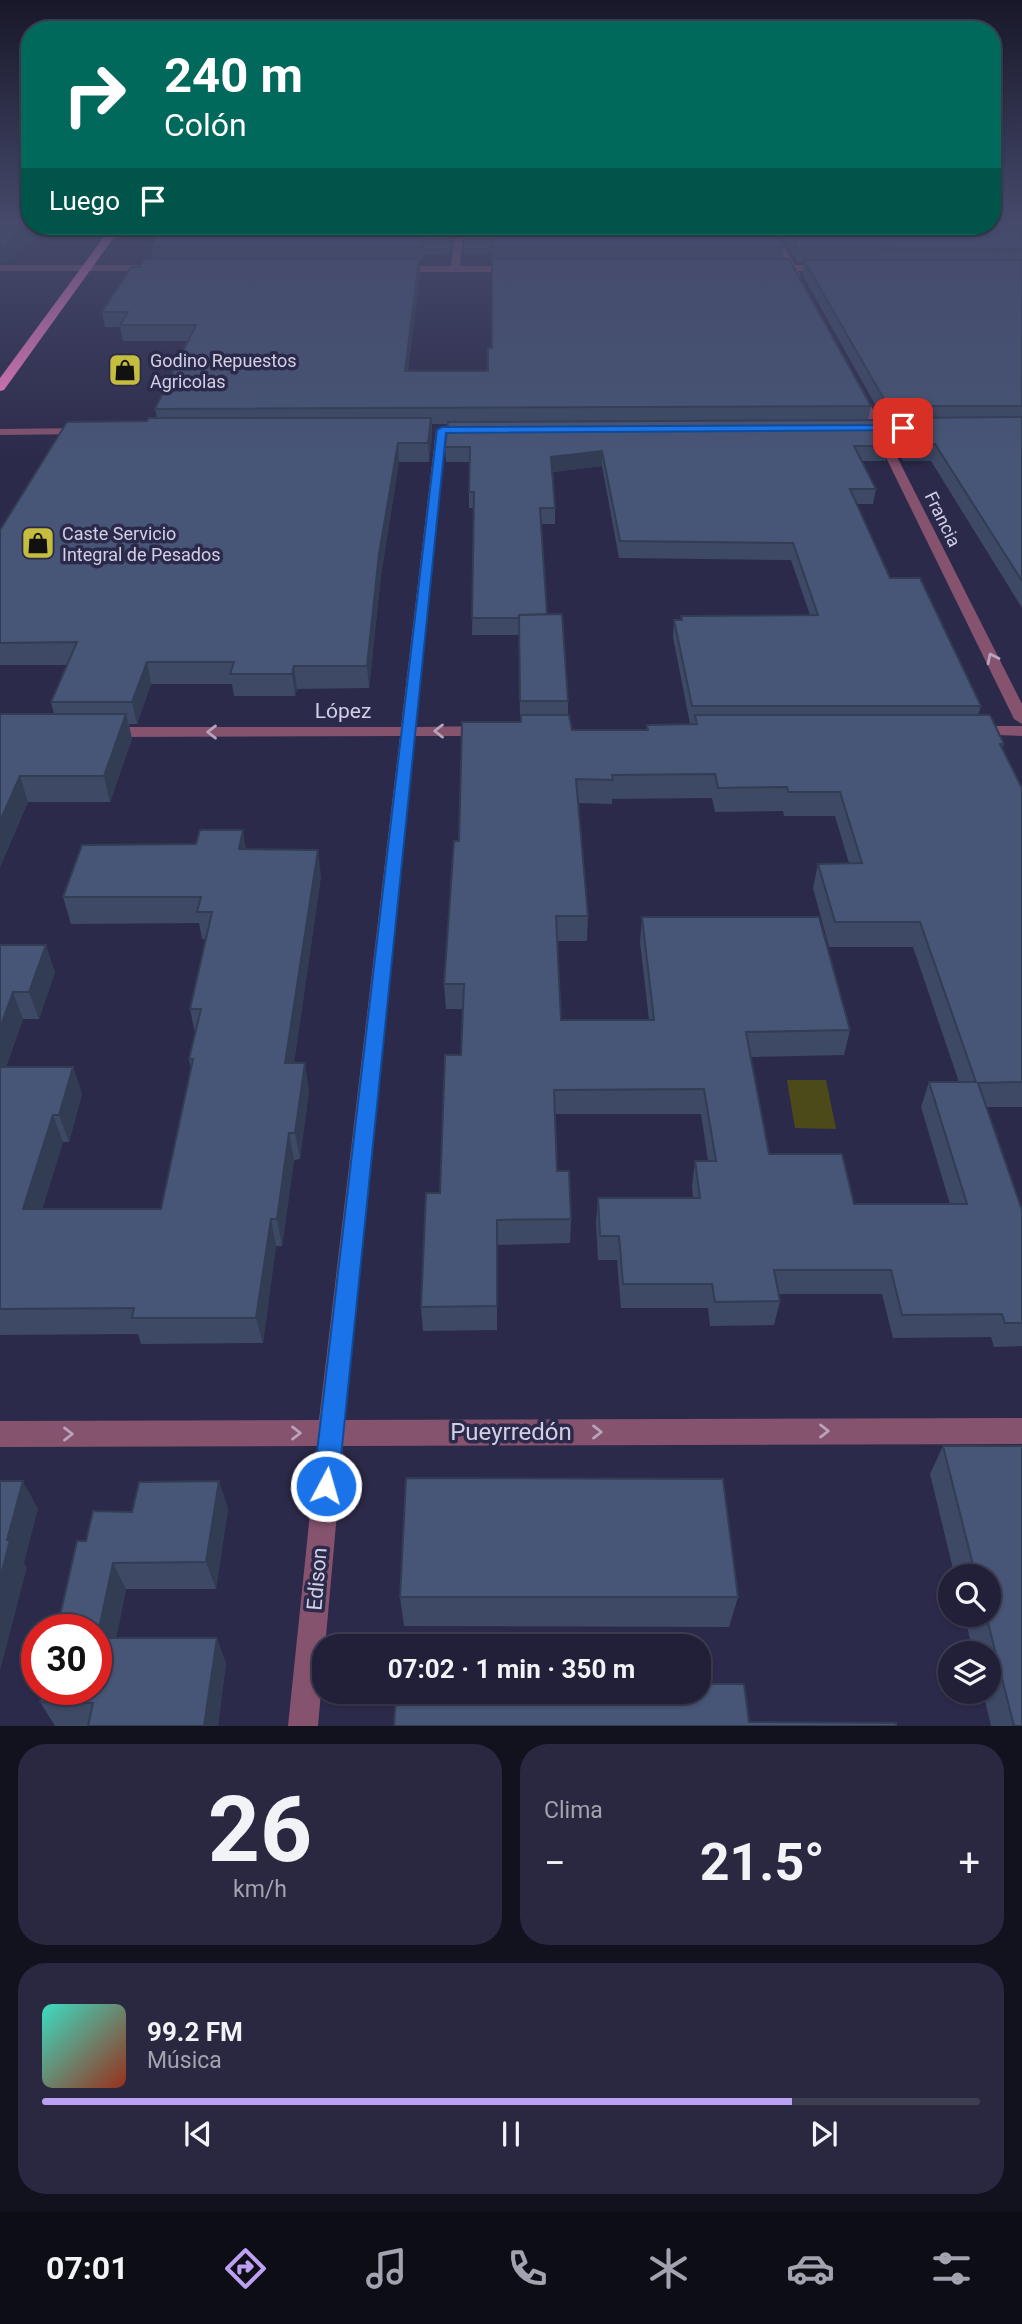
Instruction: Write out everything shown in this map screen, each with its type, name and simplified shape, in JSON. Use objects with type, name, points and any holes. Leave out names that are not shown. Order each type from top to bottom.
[{"type":"highway","points":[[0,387],[61,302]]},
{"type":"street","name":"Francia","points":[[854,383],[879,428],[1022,719]]},
{"type":"street","points":[[845,428],[931,428]]},
{"type":"street","name":"Edison","points":[[303,1726],[331,1433],[442,430]]},
{"type":"street","points":[[0,432],[97,431]]},
{"type":"street","name":"López","points":[[96,732],[507,731]]},
{"type":"street","points":[[952,731],[1022,731]]},
{"type":"street","name":"Pueyrredón","points":[[0,1434],[1022,1431]]},
{"type":"shaded area","points":[[787,1080],[826,1080],[836,1129],[795,1128]]},
{"type":"building","points":[[109,302],[414,302],[405,371],[488,371],[488,348],[492,348],[492,302],[813,302],[871,406],[155,409],[196,325],[120,325],[128,312],[102,312]]},
{"type":"building","points":[[828,302],[1022,302],[1022,406],[888,406]]},
{"type":"building","points":[[1022,417],[1022,581],[935,444],[907,444],[893,418]]},
{"type":"building","points":[[149,418],[431,418],[428,443],[398,443],[379,554],[367,666],[294,666],[292,674],[230,674],[234,662],[147,662],[132,702],[51,702],[77,642],[0,643],[0,530],[67,422],[147,421]]},
{"type":"building","points":[[876,420],[889,446],[854,446],[876,489],[850,489],[890,578],[920,578],[981,706],[692,706],[674,620],[682,620],[681,616],[818,615],[793,543],[620,541],[602,451],[551,457],[555,508],[540,508],[547,614],[519,615],[519,618],[472,618],[474,492],[469,492],[470,447],[445,447],[448,422]]},
{"type":"building","points":[[562,614],[568,701],[520,701],[519,615]]},
{"type":"building","points":[[0,714],[126,714],[104,776],[20,776],[0,821]]},
{"type":"building","points":[[521,715],[569,715],[572,730],[648,730],[647,725],[697,724],[695,715],[990,715],[1004,744],[1000,744],[1022,788],[1022,1082],[978,1083],[1022,1210],[1022,1323],[1005,1323],[1002,1314],[902,1315],[891,1270],[774,1270],[780,1301],[715,1302],[712,1284],[623,1284],[619,1236],[600,1236],[598,1198],[700,1198],[695,1161],[716,1161],[704,1089],[554,1090],[557,1171],[569,1171],[571,1219],[497,1220],[497,1306],[421,1307],[426,1193],[440,1193],[445,1055],[461,1055],[464,984],[444,984],[454,841],[459,841],[462,722],[521,722]],"holes":[[[715,774],[718,788],[787,787],[788,792],[840,792],[862,863],[818,864],[835,922],[920,922],[976,1082],[929,1082],[967,1204],[854,1204],[842,1154],[769,1154],[746,1032],[850,1030],[819,917],[642,917],[654,1020],[561,1020],[556,916],[588,916],[576,779],[613,780],[612,775]]]},
{"type":"building","points":[[200,830],[243,830],[239,849],[318,850],[285,1063],[305,1063],[295,1133],[289,1133],[277,1219],[271,1219],[256,1318],[132,1318],[134,1308],[0,1309],[0,1067],[73,1067],[59,1115],[53,1115],[23,1209],[161,1209],[193,1059],[189,1059],[201,1009],[190,1009],[212,912],[197,912],[201,897],[63,897],[82,845],[196,844]]},
{"type":"building","points":[[0,945],[46,945],[29,992],[13,992],[0,1028]]},
{"type":"building","points":[[943,1446],[1022,1446],[1022,1726],[1014,1726],[1001,1674],[1001,1641],[993,1641],[989,1627],[1001,1627],[1001,1564],[973,1564]]},
{"type":"building","points":[[406,1478],[723,1479],[738,1597],[400,1597]]},
{"type":"building","points":[[0,1481],[23,1481],[0,1579]]},
{"type":"building","points":[[219,1481],[206,1562],[113,1563],[102,1614],[60,1614],[77,1541],[86,1541],[93,1511],[132,1512],[139,1482]]},
{"type":"building","points":[[112,1638],[217,1638],[204,1726],[88,1726],[93,1705],[112,1705]]},
{"type":"building","points":[[711,1684],[744,1684],[749,1722],[896,1723],[896,1726],[394,1726],[395,1704],[711,1704]]},
{"type":"place","name":"Godino Repuestos Agricolas","points":[[125,370]]},
{"type":"place","name":"Caste Servicio Integral de Pesados","points":[[38,543]]},
{"type":"route","points":[[326,1486],[442,430],[903,428]]}]
